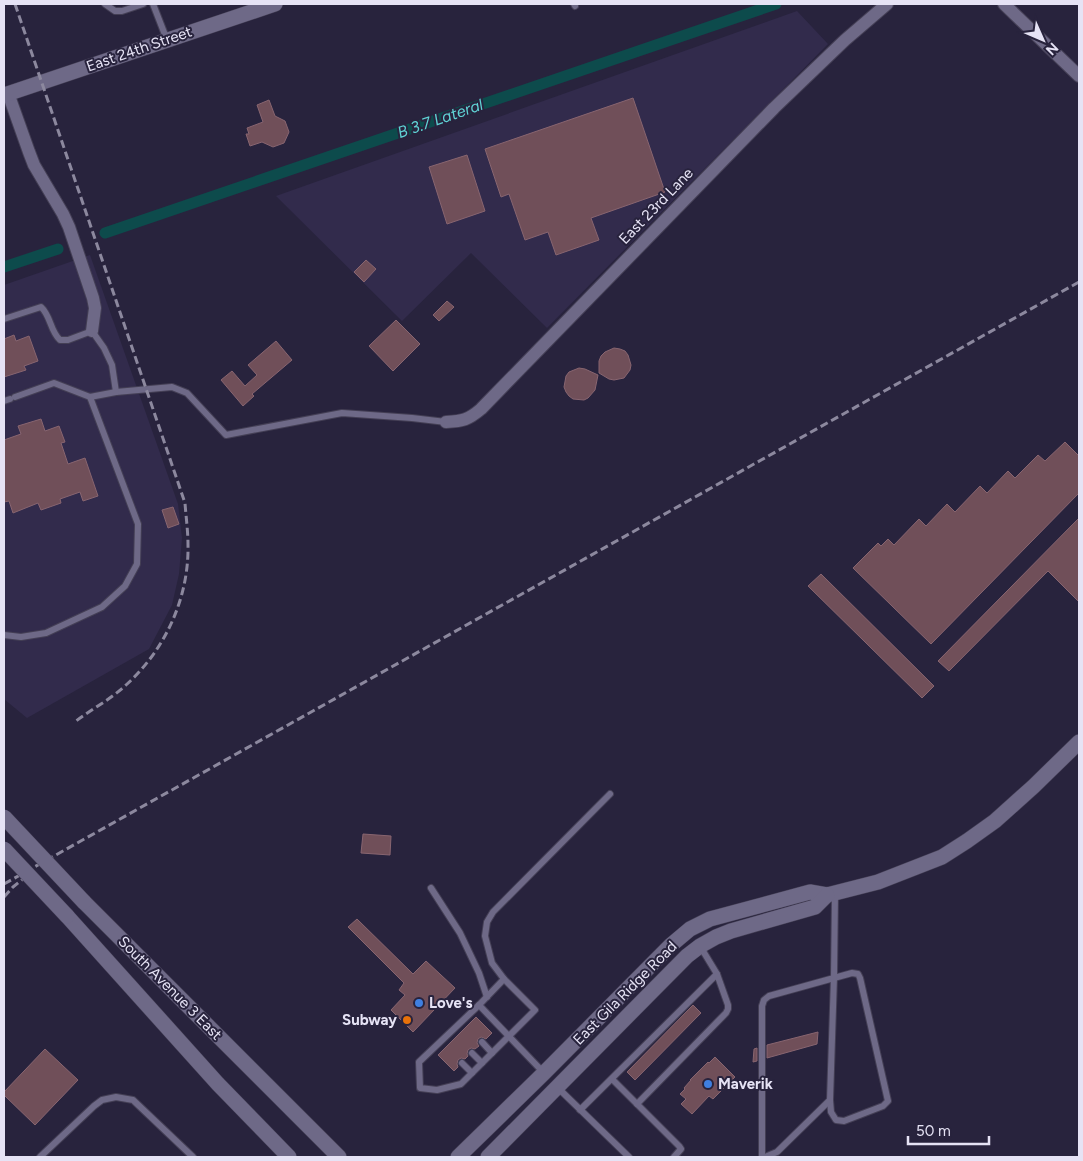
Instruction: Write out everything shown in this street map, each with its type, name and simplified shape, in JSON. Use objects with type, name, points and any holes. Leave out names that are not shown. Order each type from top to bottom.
[{"type":"street","name":"East 24th Street","points":[[6,94],[275,4]]},
{"type":"street","name":"East 23rd Lane","points":[[446,422],[462,421],[473,416],[481,409],[774,108],[845,40],[886,4]]},
{"type":"street","points":[[1004,4],[1079,76]]},
{"type":"street","points":[[6,94],[34,165],[63,214],[72,236],[93,298],[94,315],[92,331]]},
{"type":"street","name":"East Gila Ridge Road","points":[[458,1157],[671,945],[690,929],[710,919],[810,892],[831,894],[878,882],[942,857],[995,821],[1079,742]]},
{"type":"street","name":"South Avenue 3 East","points":[[4,816],[84,902],[340,1157]]},
{"type":"street","name":"South Avenue 3 East","points":[[4,849],[218,1084],[289,1157]]},
{"type":"street","name":"East Gila Ridge Road","points":[[488,1157],[687,956],[700,946],[730,931],[815,906],[831,894]]},
{"type":"lane","points":[[105,4],[115,11],[122,11],[143,4]]},
{"type":"lane","points":[[153,4],[167,40]]},
{"type":"lane","points":[[4,319],[41,307],[46,312],[55,336],[60,340],[68,340],[92,331],[104,348],[112,365],[116,392]]},
{"type":"lane","points":[[9,399],[54,383],[90,397],[116,392],[172,387],[187,393],[226,435],[342,413],[446,422]]},
{"type":"lane","points":[[4,636],[21,637],[46,633],[102,607],[125,586],[136,564],[138,524],[90,397]]},
{"type":"lane","points":[[504,979],[454,1034],[441,1041],[419,1062],[420,1088],[437,1090],[461,1084],[536,1010],[504,979],[492,963],[485,936],[487,922],[493,912],[610,794]]},
{"type":"lane","points":[[431,888],[460,933],[479,973],[487,997]]},
{"type":"lane","points":[[830,1100],[776,1152],[764,1157],[762,1006],[764,1000],[769,996],[834,977],[852,972],[858,974],[888,1101],[883,1106],[844,1121],[836,1120],[831,1112],[834,977],[831,894]]},
{"type":"lane","points":[[637,1104],[726,1013],[728,1005],[717,974],[700,946]]},
{"type":"lane","points":[[580,1110],[717,974]]},
{"type":"lane","points":[[479,1005],[544,1073]]},
{"type":"lane","points":[[441,1041],[446,1047]]},
{"type":"lane","points":[[482,1042],[492,1053]]},
{"type":"lane","points":[[472,1052],[482,1063]]},
{"type":"lane","points":[[462,1063],[472,1073]]},
{"type":"lane","points":[[612,1079],[681,1149],[674,1157]]},
{"type":"lane","points":[[557,1086],[630,1157]]},
{"type":"lane","points":[[40,1157],[94,1106],[102,1100],[116,1097],[133,1100],[193,1157]]},
{"type":"shaded area","points":[[797,11],[828,44],[547,328],[471,253],[402,321],[276,196]]},
{"type":"shaded area","points":[[90,255],[178,504],[182,538],[179,574],[172,605],[149,649],[27,718],[4,699],[4,285]]},
{"type":"building","points":[[633,98],[665,192],[591,218],[599,240],[556,255],[548,232],[525,240],[509,194],[501,197],[485,149]]},
{"type":"building","points":[[269,100],[275,116],[285,121],[289,132],[284,143],[273,147],[262,142],[250,146],[246,134],[249,134],[247,128],[263,122],[257,105]]},
{"type":"building","points":[[467,155],[485,211],[447,224],[429,167]]},
{"type":"building","points":[[366,260],[376,269],[364,282],[354,272]]},
{"type":"building","points":[[447,301],[454,307],[439,321],[433,315]]},
{"type":"building","points":[[396,320],[420,344],[393,371],[369,346]]},
{"type":"building","points":[[14,335],[16,341],[29,336],[38,361],[24,366],[26,370],[4,377],[4,339]]},
{"type":"building","points":[[276,341],[292,360],[252,394],[254,396],[243,406],[221,380],[232,371],[245,386],[257,375],[248,365]]},
{"type":"building","points":[[614,348],[625,351],[631,365],[624,378],[614,380],[599,373],[599,361],[605,352]]},
{"type":"building","points":[[579,368],[598,375],[595,390],[584,400],[573,399],[564,387],[566,376],[569,372]]},
{"type":"building","points":[[41,419],[45,431],[59,426],[65,442],[61,443],[68,464],[85,458],[98,496],[83,501],[80,492],[60,499],[61,503],[41,510],[38,503],[13,513],[9,501],[4,502],[4,440],[21,434],[18,426]]},
{"type":"building","points":[[1065,442],[1079,456],[1079,493],[931,644],[853,568],[878,543],[881,546],[888,539],[894,545],[919,519],[926,526],[947,504],[955,512],[980,486],[987,493],[1008,471],[1015,478],[1038,455],[1045,461]]},
{"type":"building","points":[[173,507],[179,524],[168,528],[162,510]]},
{"type":"building","points":[[1079,518],[1079,602],[1048,571],[949,671],[938,661]]},
{"type":"building","points":[[821,574],[934,686],[922,698],[808,586]]},
{"type":"building","points":[[363,834],[391,836],[390,855],[361,853]]},
{"type":"building","name":"Love's","points":[[357,919],[413,974],[426,961],[455,988],[413,1032],[391,1010],[405,995],[399,990],[404,983],[348,927]]},
{"type":"building","points":[[693,1005],[701,1013],[635,1080],[627,1072]]},
{"type":"building","points":[[476,1017],[492,1033],[486,1039],[481,1037],[478,1039],[477,1043],[479,1046],[468,1050],[468,1056],[465,1059],[461,1058],[458,1060],[458,1067],[454,1071],[438,1055]]},
{"type":"building","points":[[818,1032],[817,1044],[767,1058],[767,1045]]},
{"type":"building","points":[[757,1048],[757,1061],[753,1062],[754,1049]]},
{"type":"building","points":[[45,1049],[78,1080],[35,1125],[4,1095],[4,1092]]},
{"type":"building","name":"Maverik","points":[[715,1057],[735,1077],[713,1099],[709,1096],[692,1114],[681,1104],[686,1099],[680,1094],[690,1080]]},
{"type":"waterway","name":"B 3.7 Lateral","points":[[105,233],[776,4]]},
{"type":"waterway","name":"B 3.7 Lateral","points":[[4,267],[58,249]]},
{"type":"railway","points":[[15,4],[185,503],[187,524],[188,545],[184,584],[172,622],[163,639],[140,671],[126,685],[76,721]]},
{"type":"railway","points":[[4,884],[1079,282]]},
{"type":"railway","points":[[4,897],[23,879]]},
{"type":"place","name":"Love's","points":[[419,1003]]},
{"type":"place","name":"Subway","points":[[407,1020]]},
{"type":"place","name":"Maverik","points":[[708,1084]]}]
